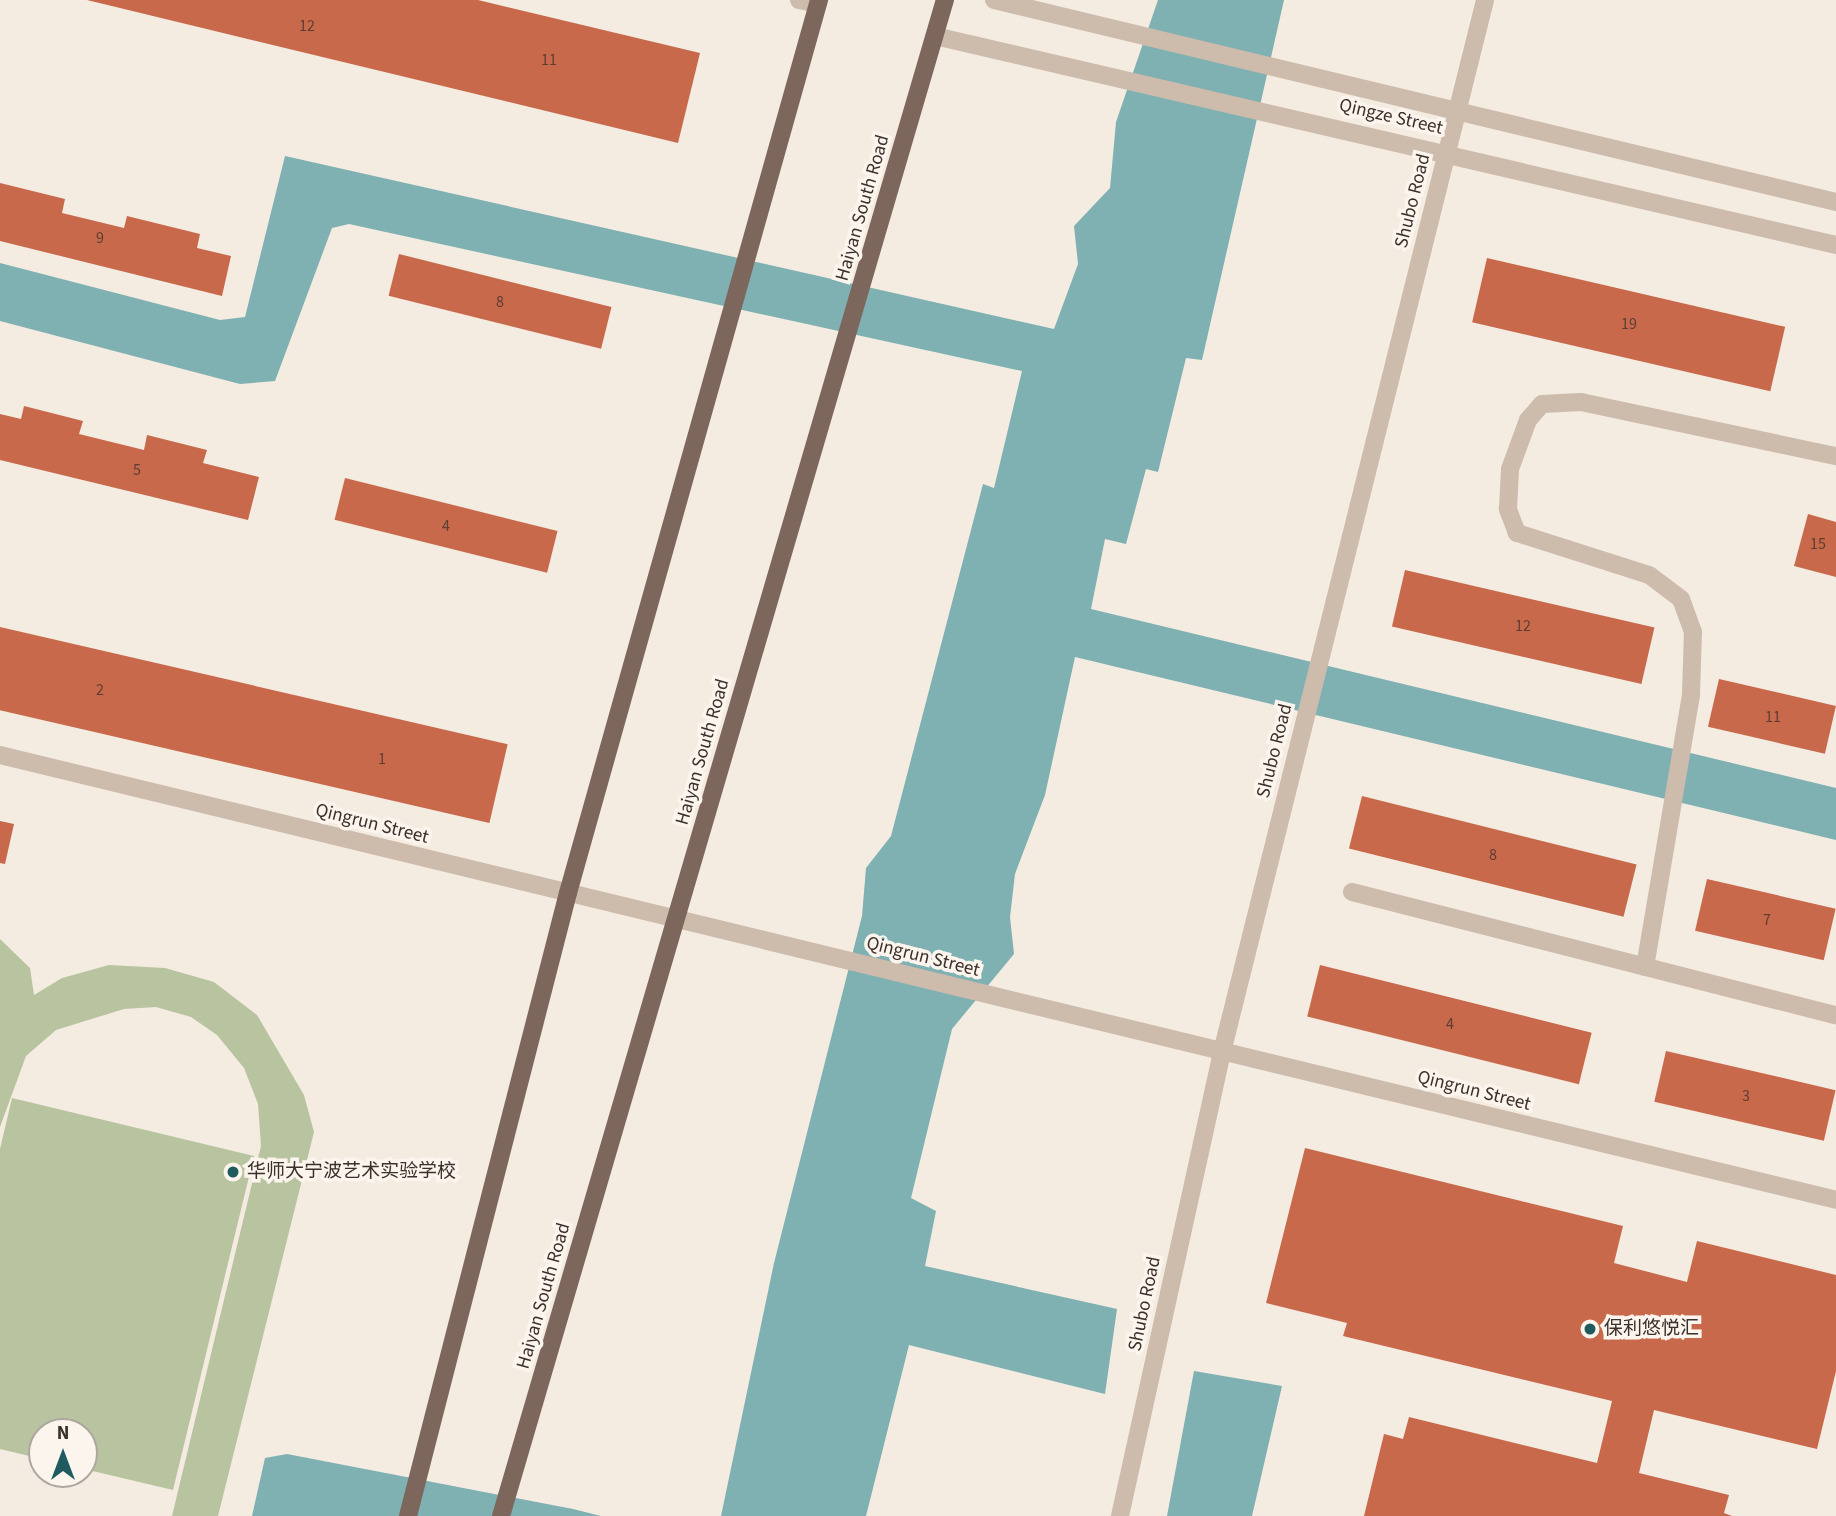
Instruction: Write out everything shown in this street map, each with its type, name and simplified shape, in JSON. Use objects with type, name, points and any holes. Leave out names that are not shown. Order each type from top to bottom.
[{"type":"main road","name":"Haiyan South Road","points":[[501,1516],[945,0]]},
{"type":"main road","points":[[408,1516],[568,893],[818,2]]},
{"type":"street","points":[[799,0],[818,2]]},
{"type":"street","name":"Qingze Street","points":[[994,0],[1836,202]]},
{"type":"street","name":"Shubo Road","points":[[1120,1516],[1222,1052],[1485,0]]},
{"type":"street","name":"Qingze Street","points":[[935,36],[1447,152],[1836,245]]},
{"type":"street","points":[[1646,967],[1691,694],[1693,632],[1681,599],[1649,575],[1517,533],[1508,509],[1510,469],[1528,420],[1542,404],[1581,402],[1836,456]]},
{"type":"street","name":"Qingrun Street","points":[[0,755],[1836,1200]]},
{"type":"street","points":[[1352,892],[1836,1015]]},
{"type":"green space","points":[[0,939],[30,968],[34,995],[62,978],[109,965],[165,968],[214,982],[257,1015],[304,1095],[314,1132],[218,1516],[172,1516],[261,1146],[258,1104],[244,1068],[217,1035],[191,1017],[156,1007],[124,1009],[56,1030],[26,1056],[0,1127]]},
{"type":"green space","points":[[12,1098],[254,1156],[173,1490],[98,1472],[98,1418],[28,1418],[28,1456],[0,1449],[0,1149]]},
{"type":"water","points":[[1158,0],[1284,0],[1202,360],[1186,358],[1158,472],[1146,469],[1126,544],[1105,539],[1091,609],[1836,788],[1836,840],[1075,657],[1045,795],[1015,874],[1010,917],[1014,954],[952,1029],[911,1198],[936,1211],[925,1266],[1117,1309],[1105,1394],[909,1345],[866,1516],[721,1516],[774,1263],[862,916],[866,868],[891,836],[983,484],[994,488],[1022,371],[349,224],[332,228],[275,381],[240,384],[0,321],[0,263],[220,320],[245,317],[285,156],[1054,329],[1078,264],[1074,226],[1110,188],[1116,122]]},
{"type":"water","points":[[1194,1371],[1282,1386],[1252,1516],[1167,1516]]},
{"type":"water","points":[[287,1454],[601,1516],[252,1516],[265,1458]]},
{"type":"building","points":[[87,0],[478,0],[700,53],[678,143]]},
{"type":"building","points":[[0,183],[65,199],[62,213],[124,228],[127,216],[200,234],[197,248],[231,256],[222,296],[0,241]]},
{"type":"building","points":[[399,254],[611,307],[601,349],[389,296]]},
{"type":"building","points":[[1487,258],[1785,327],[1770,391],[1472,322]]},
{"type":"building","points":[[24,406],[83,421],[79,434],[144,450],[147,435],[207,450],[203,463],[259,477],[248,520],[0,460],[0,414],[21,419]]},
{"type":"building","points":[[345,478],[557,531],[547,573],[335,520]]},
{"type":"building","points":[[1808,514],[1836,522],[1836,577],[1794,566]]},
{"type":"building","points":[[1405,570],[1654,628],[1641,684],[1392,627]]},
{"type":"building","points":[[0,627],[508,744],[489,823],[0,710]]},
{"type":"building","points":[[1719,679],[1836,706],[1825,754],[1708,727]]},
{"type":"building","points":[[1362,796],[1637,864],[1624,917],[1349,848]]},
{"type":"building","points":[[0,821],[14,824],[5,864],[0,863]]},
{"type":"building","points":[[1707,879],[1836,909],[1824,960],[1695,931]]},
{"type":"building","points":[[1320,965],[1592,1033],[1579,1084],[1307,1016]]},
{"type":"building","points":[[1666,1051],[1836,1090],[1824,1141],[1654,1102]]},
{"type":"building","name":"保利悠悦汇","points":[[1305,1148],[1623,1226],[1614,1263],[1687,1282],[1697,1241],[1836,1275],[1836,1371],[1817,1449],[1654,1410],[1639,1473],[1729,1495],[1724,1513],[1732,1516],[1364,1516],[1384,1434],[1403,1439],[1409,1417],[1597,1463],[1612,1401],[1343,1336],[1347,1323],[1266,1303]]},
{"type":"place","name":"华师大宁波艺术实验学校","points":[[233,1172]]},
{"type":"place","name":"保利悠悦汇","points":[[1590,1329]]}]
